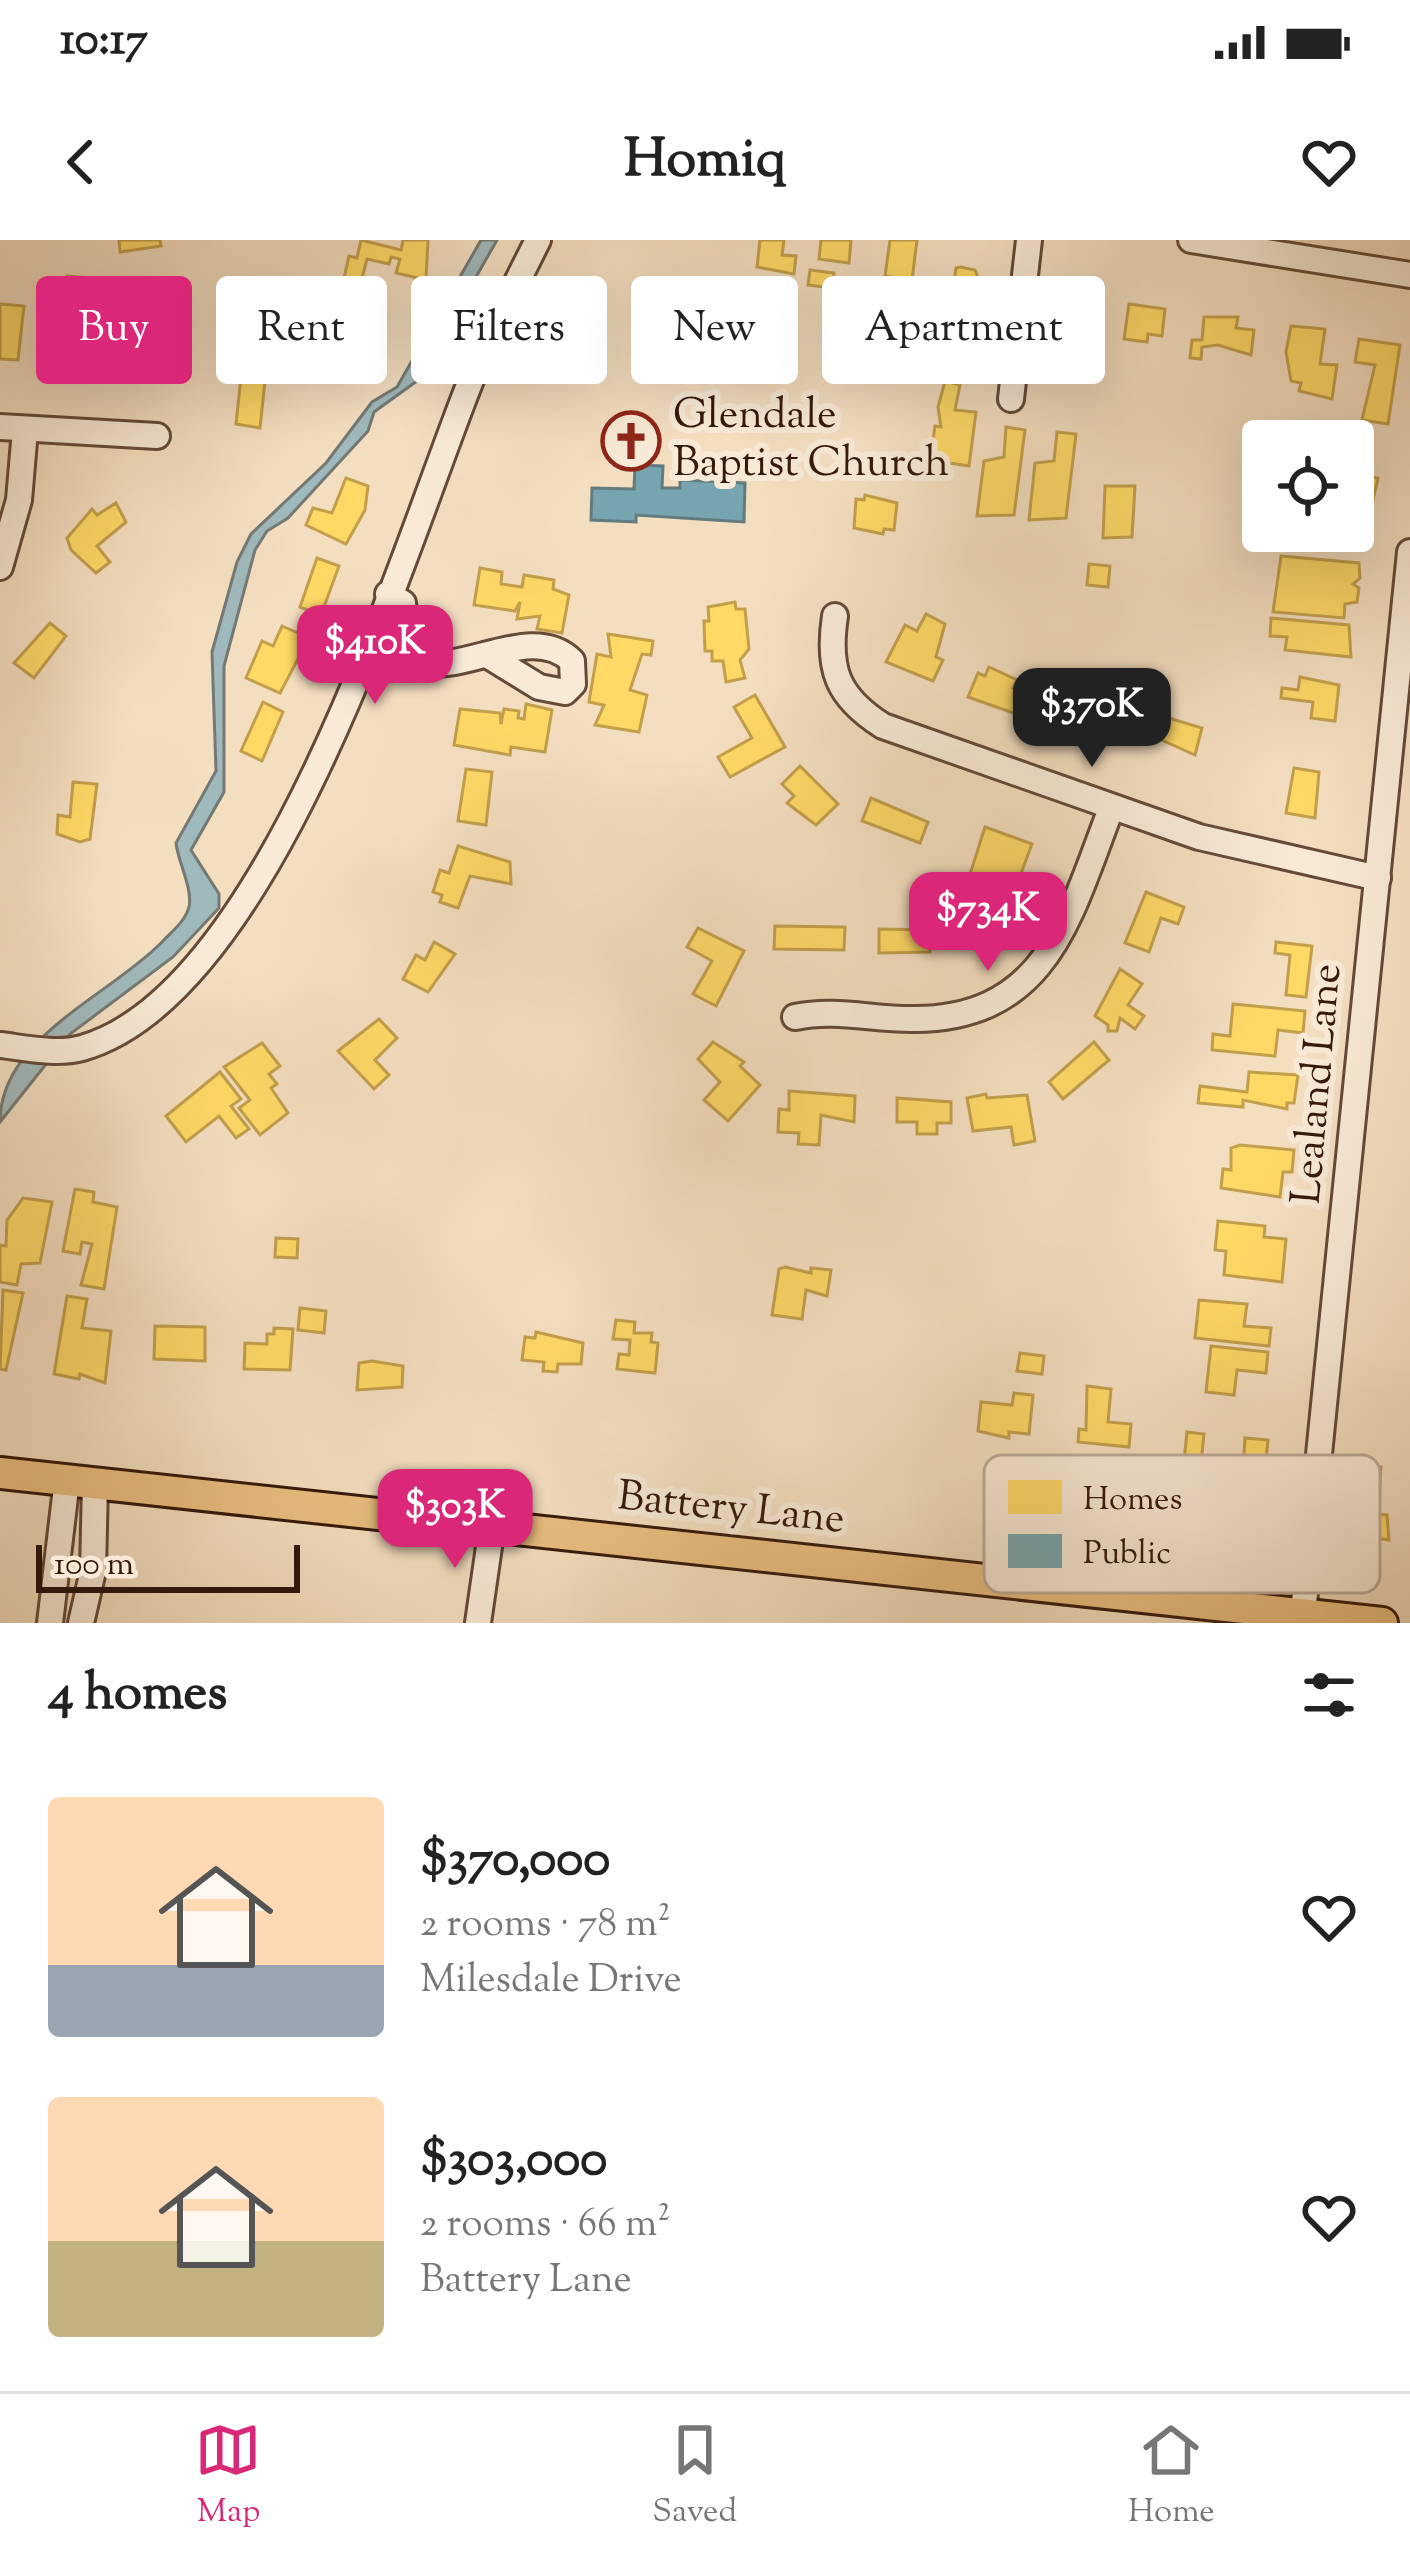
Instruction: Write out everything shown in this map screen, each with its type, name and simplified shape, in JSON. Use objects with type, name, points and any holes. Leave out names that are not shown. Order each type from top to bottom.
[{"type":"main road","name":"Battery Lane","points":[[0,1473],[984,1583]]},
{"type":"main road","name":"Battery Lane","points":[[1075,1593],[1302,1619],[1382,1623]]},
{"type":"street","points":[[12,1046],[68,1050],[117,1031],[193,970],[244,904],[322,755],[479,362],[538,240]]},
{"type":"street","points":[[1010,399],[1029,240]]},
{"type":"street","points":[[1190,240],[1410,275]]},
{"type":"street","points":[[0,567],[19,500],[13,428],[157,436]]},
{"type":"street","name":"Lealand Lane","points":[[1319,1455],[1410,552]]},
{"type":"street","points":[[388,595],[403,603],[408,643],[421,662],[448,665],[487,655]]},
{"type":"street","points":[[835,616],[834,678],[868,717],[951,754],[1112,809],[1247,850],[1378,878]]},
{"type":"street","points":[[795,1017],[828,1012],[930,1018],[978,1011],[1005,999],[1053,950],[1112,809]]},
{"type":"street","points":[[50,1623],[81,1482]]},
{"type":"street","points":[[81,1482],[93,1571],[81,1623]]},
{"type":"street","points":[[478,1623],[491,1526]]},
{"type":"water","points":[[481,240],[497,240],[477,276],[460,276]]},
{"type":"water","points":[[411,362],[413,384],[374,412],[368,431],[288,518],[267,531],[255,550],[224,666],[224,792],[191,850],[219,894],[219,908],[173,957],[70,1034],[0,1122],[5,1092],[37,1042],[139,962],[184,917],[189,892],[176,843],[216,771],[212,652],[237,562],[251,534],[326,463],[372,402],[397,387]]},
{"type":"building: Homes","points":[[119,240],[160,240],[161,246],[120,252]]},
{"type":"building: Homes","points":[[361,240],[401,250],[403,240],[428,240],[426,276],[396,273],[400,259],[391,257],[389,264],[367,259],[363,276],[344,276],[349,256],[357,258]]},
{"type":"building: Homes","points":[[760,240],[784,240],[782,255],[796,256],[794,274],[757,267]]},
{"type":"building: Homes","points":[[821,240],[851,240],[849,263],[819,259]]},
{"type":"building: Homes","points":[[890,240],[917,240],[912,276],[885,276]]},
{"type":"building: Homes","points":[[956,268],[975,270],[978,276],[955,276]]},
{"type":"building: Homes","points":[[810,270],[834,273],[822,276],[822,287],[808,285]]},
{"type":"building: Homes","points":[[0,304],[24,306],[18,360],[0,359]]},
{"type":"building: Homes","points":[[1129,304],[1165,309],[1162,336],[1148,334],[1147,342],[1124,339]]},
{"type":"building: Homes","points":[[1204,317],[1238,317],[1236,328],[1254,330],[1251,355],[1218,345],[1202,347],[1201,359],[1190,358],[1192,340],[1202,340]]},
{"type":"building: Homes","points":[[1291,326],[1325,329],[1320,364],[1337,365],[1332,399],[1299,391],[1301,383],[1291,381],[1286,352]]},
{"type":"building: Homes","points":[[1359,339],[1400,345],[1388,424],[1362,420],[1375,365],[1355,362]]},
{"type":"building: Homes","points":[[240,384],[265,384],[260,428],[236,424]]},
{"type":"building: Homes","points":[[944,384],[956,384],[960,385],[955,410],[976,412],[969,466],[943,462],[932,448],[935,426],[941,427],[938,407]]},
{"type":"building: Homes","points":[[1006,427],[1025,430],[1014,515],[977,516],[984,461],[1004,457]]},
{"type":"building: Homes","points":[[1057,432],[1076,434],[1066,518],[1029,520],[1035,463],[1054,461]]},
{"type":"building: Homes","points":[[346,478],[368,486],[365,510],[346,544],[306,525],[313,508],[332,513]]},
{"type":"building: Homes","points":[[1105,486],[1135,486],[1132,537],[1103,538]]},
{"type":"building: Homes","points":[[865,495],[897,503],[894,530],[884,529],[883,534],[854,528],[856,499],[864,500]]},
{"type":"building: Homes","points":[[116,503],[126,522],[97,546],[110,562],[96,573],[71,550],[67,538],[92,509],[97,515]]},
{"type":"building: Homes","points":[[1281,556],[1359,563],[1360,578],[1353,584],[1359,588],[1357,602],[1345,604],[1344,618],[1273,612]]},
{"type":"building: Homes","points":[[317,558],[339,566],[321,615],[300,607]]},
{"type":"building: Homes","points":[[1089,564],[1110,566],[1108,587],[1087,585]]},
{"type":"building: Homes","points":[[480,568],[502,572],[501,584],[522,587],[524,575],[554,580],[553,589],[569,595],[562,633],[537,629],[540,616],[517,619],[520,602],[515,611],[474,605]]},
{"type":"building: Homes","points":[[735,602],[736,609],[745,609],[749,649],[740,660],[745,678],[726,682],[723,661],[712,661],[712,651],[705,651],[704,621],[709,621],[708,607]]},
{"type":"building: Homes","points":[[926,614],[945,624],[936,657],[943,660],[933,681],[886,662],[905,625],[917,631]]},
{"type":"building: Homes","points":[[1271,618],[1349,625],[1351,657],[1285,650],[1287,637],[1270,636]]},
{"type":"building: Homes","points":[[50,623],[66,636],[34,678],[14,663]]},
{"type":"building: Homes","points":[[282,626],[309,638],[280,693],[246,678],[262,641],[273,646]]},
{"type":"building: Homes","points":[[608,634],[653,641],[651,655],[642,654],[630,690],[647,695],[639,732],[595,725],[604,705],[589,702],[597,654],[611,657]]},
{"type":"building: Homes","points":[[989,667],[1017,680],[1013,688],[1034,698],[1025,717],[968,697],[978,673],[985,676]]},
{"type":"building: Homes","points":[[1078,675],[1095,681],[1091,693],[1106,698],[1102,711],[1121,718],[1114,739],[1071,728],[1061,719]]},
{"type":"building: Homes","points":[[1300,677],[1339,685],[1335,721],[1311,718],[1313,702],[1281,698],[1282,688],[1298,690]]},
{"type":"building: Homes","points":[[755,695],[785,747],[730,777],[718,757],[752,738],[734,707]]},
{"type":"building: Homes","points":[[263,702],[283,712],[262,761],[241,751]]},
{"type":"building: Homes","points":[[526,704],[552,710],[545,752],[511,747],[510,755],[454,745],[460,709],[500,713],[501,724],[504,709],[519,711],[518,718],[524,719]]},
{"type":"building: Homes","points":[[1152,713],[1202,728],[1195,755],[1146,733]]},
{"type":"building: Homes","points":[[800,766],[838,804],[816,825],[787,803],[794,796],[782,784]]},
{"type":"building: Homes","points":[[1294,768],[1319,772],[1315,818],[1286,813]]},
{"type":"building: Homes","points":[[466,769],[492,772],[486,825],[458,821]]},
{"type":"building: Homes","points":[[73,782],[97,784],[90,839],[80,842],[57,834],[58,815],[70,817]]},
{"type":"building: Homes","points":[[871,798],[928,822],[920,843],[862,821]]},
{"type":"building: Homes","points":[[985,827],[1032,844],[1007,911],[965,890]]},
{"type":"building: Homes","points":[[458,846],[510,862],[511,884],[470,876],[458,908],[440,902],[442,895],[433,892],[440,870],[449,873]]},
{"type":"building: Homes","points":[[1146,892],[1184,907],[1178,924],[1161,918],[1149,952],[1125,943]]},
{"type":"building: Homes","points":[[775,926],[845,927],[844,950],[774,949]]},
{"type":"building: Homes","points":[[698,928],[744,951],[716,1006],[693,994],[712,961],[687,947]]},
{"type":"building: Homes","points":[[879,929],[930,930],[930,952],[879,953]]},
{"type":"building: Homes","points":[[434,942],[455,954],[428,992],[403,979],[416,955],[425,960]]},
{"type":"building: Homes","points":[[1276,942],[1312,946],[1306,997],[1286,995],[1290,955],[1275,953]]},
{"type":"building: Homes","points":[[1120,969],[1142,984],[1128,1005],[1144,1016],[1135,1029],[1120,1018],[1117,1031],[1108,1031],[1108,1025],[1095,1016]]},
{"type":"building: Homes","points":[[1233,1004],[1305,1011],[1303,1033],[1278,1030],[1275,1056],[1212,1050],[1213,1034],[1230,1036]]},
{"type":"building: Homes","points":[[379,1019],[397,1038],[375,1060],[389,1075],[374,1089],[338,1051]]},
{"type":"building: Homes","points":[[713,1042],[744,1062],[740,1066],[760,1085],[728,1121],[704,1100],[720,1082],[698,1059]]},
{"type":"building: Homes","points":[[1094,1042],[1109,1060],[1063,1099],[1049,1082]]},
{"type":"building: Homes","points":[[262,1043],[280,1066],[269,1074],[277,1084],[271,1088],[288,1113],[260,1135],[239,1108],[250,1100],[224,1067]]},
{"type":"building: Homes","points":[[220,1072],[241,1099],[231,1106],[249,1129],[236,1138],[219,1116],[186,1142],[166,1116]]},
{"type":"building: Homes","points":[[1249,1072],[1298,1075],[1294,1103],[1287,1103],[1287,1109],[1243,1100],[1243,1107],[1198,1103],[1200,1086],[1247,1092]]},
{"type":"building: Homes","points":[[789,1091],[855,1096],[854,1122],[821,1115],[819,1145],[798,1144],[799,1133],[778,1132],[779,1109],[789,1110]]},
{"type":"building: Homes","points":[[986,1094],[987,1098],[1027,1095],[1035,1141],[1014,1145],[1011,1127],[973,1131],[967,1098]]},
{"type":"building: Homes","points":[[897,1098],[951,1102],[951,1123],[937,1123],[937,1134],[917,1134],[917,1122],[897,1122]]},
{"type":"building: Homes","points":[[1231,1148],[1294,1150],[1292,1172],[1283,1172],[1280,1197],[1221,1188],[1223,1169],[1231,1170]]},
{"type":"building: Homes","points":[[75,1189],[94,1192],[93,1202],[117,1207],[104,1289],[81,1285],[92,1244],[82,1242],[80,1254],[63,1251]]},
{"type":"building: Homes","points":[[23,1198],[52,1202],[40,1263],[21,1264],[17,1285],[0,1282],[0,1245],[6,1246],[7,1220]]},
{"type":"building: Homes","points":[[1218,1221],[1265,1226],[1264,1237],[1286,1239],[1282,1282],[1224,1275],[1226,1251],[1215,1250]]},
{"type":"building: Homes","points":[[276,1238],[298,1239],[297,1258],[275,1257]]},
{"type":"building: Homes","points":[[811,1268],[831,1270],[827,1296],[806,1290],[802,1319],[772,1315],[779,1269],[811,1273]]},
{"type":"building: Homes","points":[[3,1290],[23,1293],[6,1370],[0,1369]]},
{"type":"building: Homes","points":[[67,1296],[87,1299],[82,1328],[111,1331],[105,1383],[80,1374],[79,1379],[54,1374]]},
{"type":"building: Homes","points":[[1199,1300],[1247,1304],[1244,1326],[1271,1328],[1269,1346],[1195,1338]]},
{"type":"building: Homes","points":[[300,1308],[326,1311],[324,1333],[298,1330]]},
{"type":"building: Homes","points":[[616,1320],[635,1322],[634,1333],[652,1333],[651,1342],[658,1343],[655,1373],[617,1369],[619,1354],[629,1355],[630,1340],[613,1339]]},
{"type":"building: Homes","points":[[155,1326],[205,1327],[205,1361],[154,1359]]},
{"type":"building: Homes","points":[[274,1328],[293,1329],[290,1370],[244,1369],[245,1343],[267,1344],[267,1334],[274,1334]]},
{"type":"building: Homes","points":[[536,1332],[583,1343],[581,1364],[558,1364],[557,1372],[543,1371],[544,1362],[522,1360],[525,1337],[535,1338]]},
{"type":"building: Homes","points":[[1211,1346],[1268,1352],[1266,1373],[1237,1370],[1234,1395],[1206,1392]]},
{"type":"building: Homes","points":[[1020,1353],[1044,1356],[1042,1374],[1017,1371]]},
{"type":"building: Homes","points":[[359,1363],[403,1366],[402,1387],[357,1390]]},
{"type":"building: Homes","points":[[1087,1386],[1111,1389],[1108,1422],[1131,1424],[1129,1447],[1078,1442],[1079,1429],[1086,1430]]},
{"type":"building: Homes","points":[[1014,1393],[1033,1395],[1029,1434],[1009,1432],[1009,1438],[978,1431],[981,1402],[1012,1405]]},
{"type":"building: Homes","points":[[1187,1432],[1204,1434],[1202,1455],[1185,1455]]},
{"type":"building: Homes","points":[[1245,1438],[1268,1440],[1266,1455],[1244,1455]]},
{"type":"building: Homes","points":[[1380,1514],[1387,1515],[1389,1540],[1380,1539]]},
{"type":"building: Public","points":[[635,465],[663,466],[662,488],[680,488],[680,480],[745,483],[744,522],[636,515],[636,522],[591,520],[592,488],[634,489]]},
{"type":"place","name":"Glendale Baptist Church","points":[[631,441]]}]
